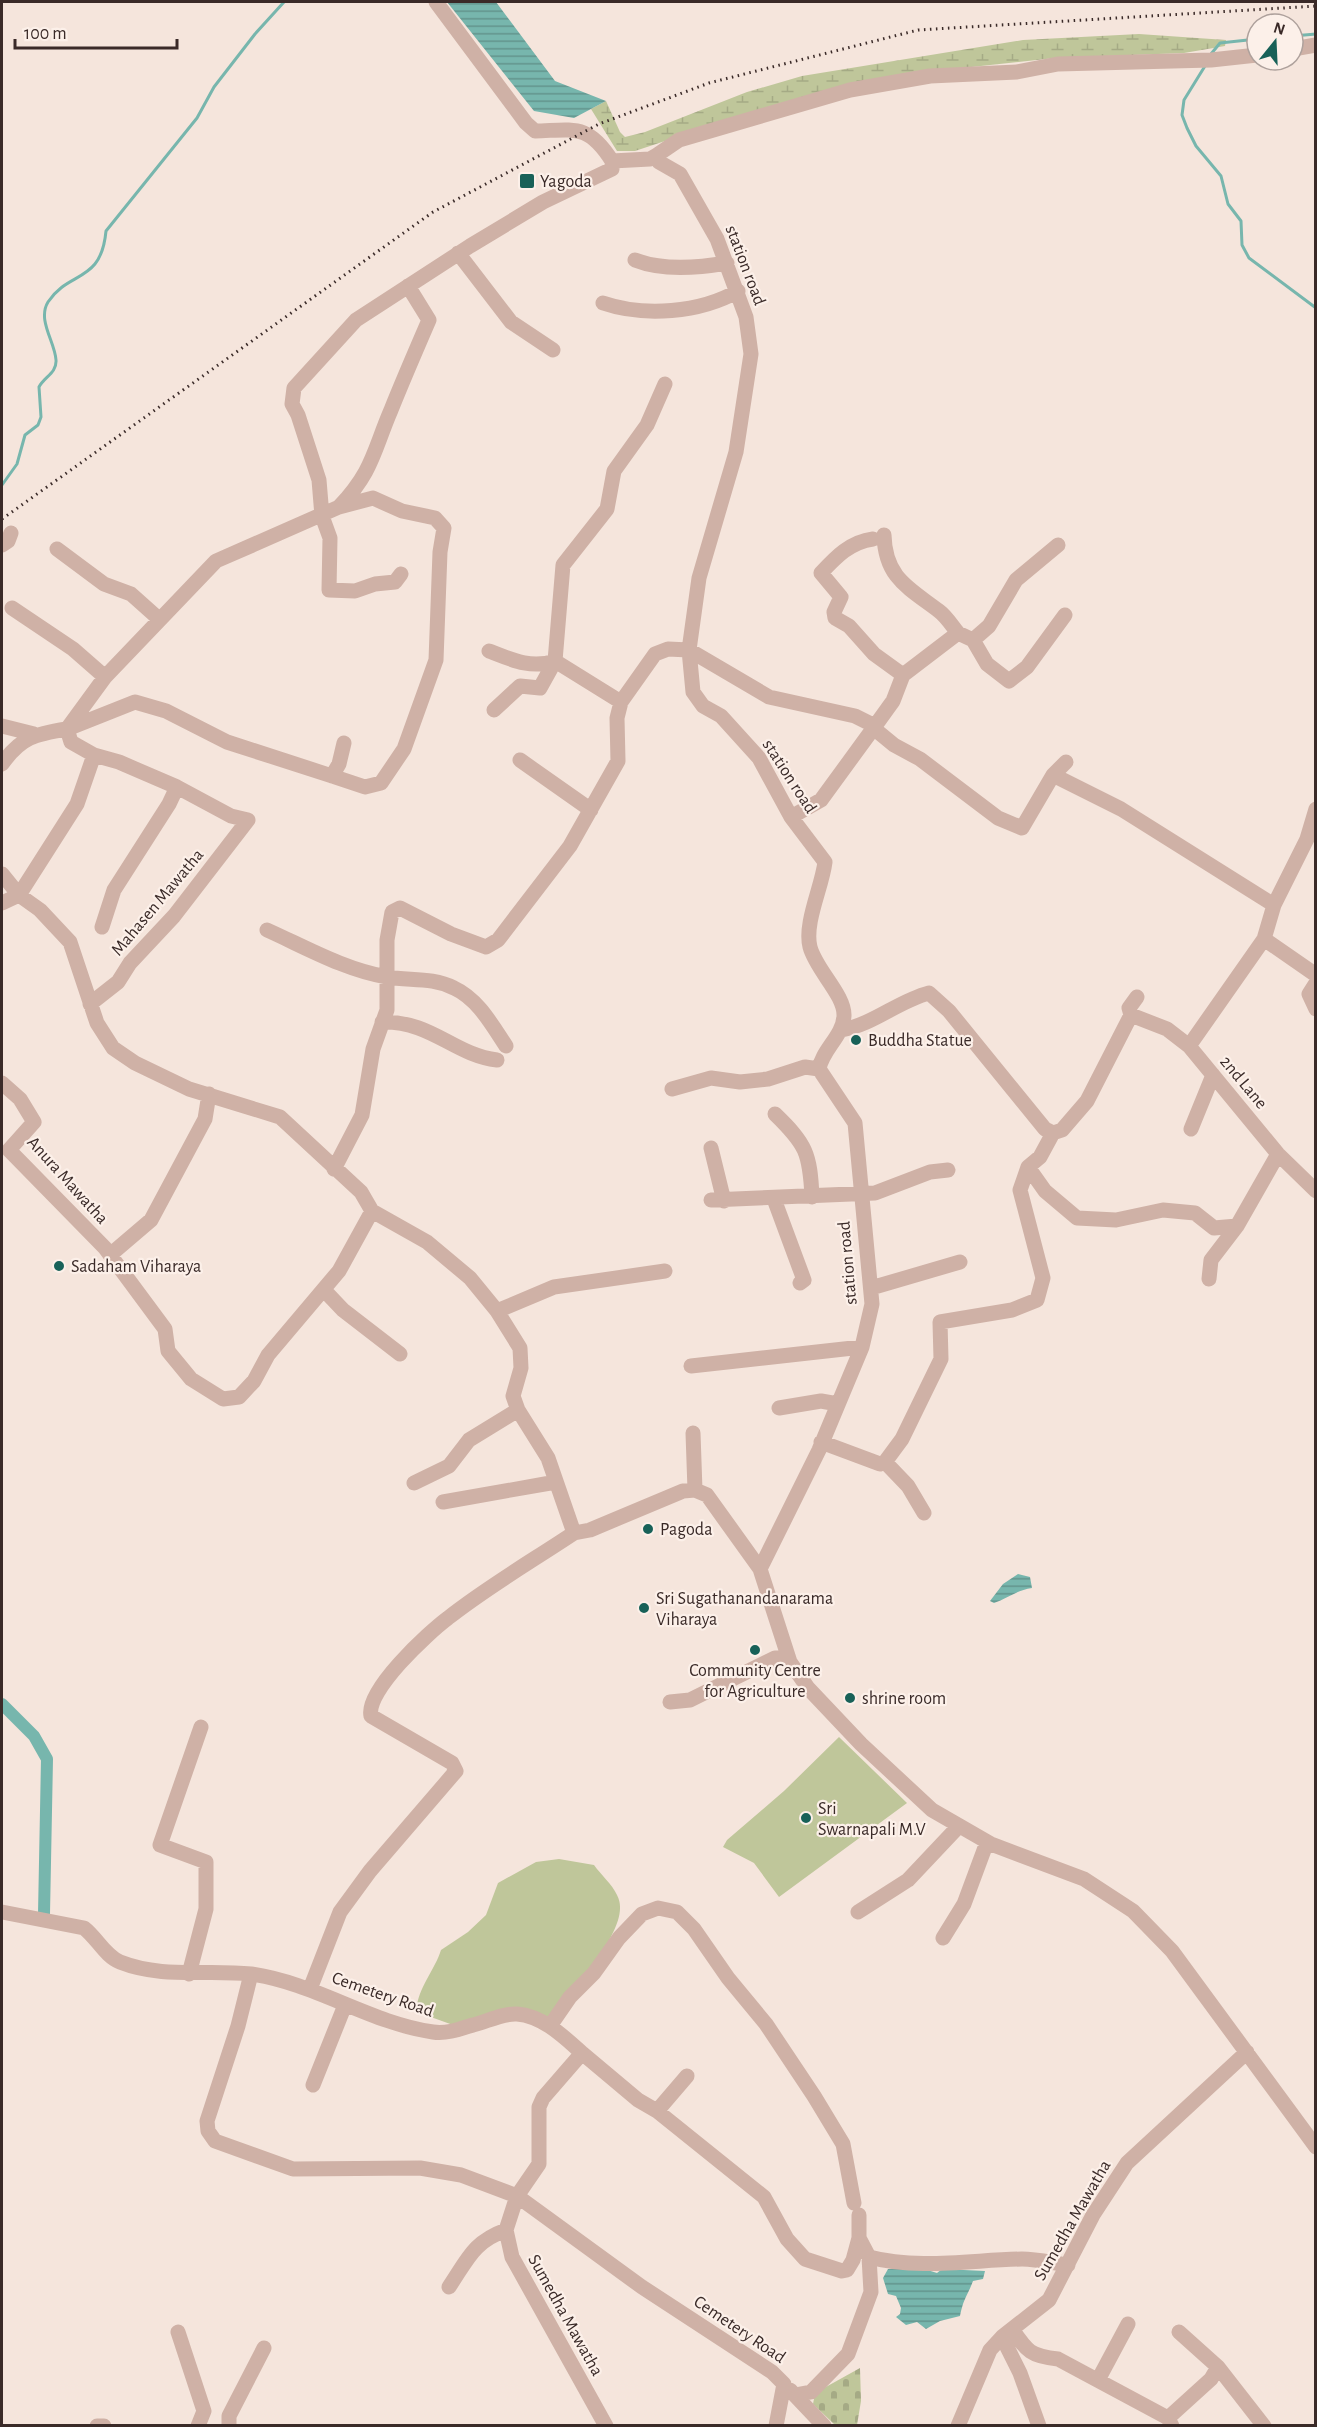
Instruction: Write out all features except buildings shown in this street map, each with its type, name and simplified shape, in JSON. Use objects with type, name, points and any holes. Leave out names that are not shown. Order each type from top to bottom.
[{"type":"street","points":[[401,574],[395,582],[375,584],[355,591],[329,590],[330,538],[322,516],[319,480],[298,415],[292,404],[294,388],[356,320],[458,253],[543,202],[612,169],[612,161],[595,140],[578,129],[535,131],[526,123],[436,2]]},
{"type":"street","points":[[612,161],[650,159],[679,140],[850,90],[930,76],[1017,72],[1058,64],[1245,56]]},
{"type":"street","name":"station road","points":[[657,155],[659,162],[680,174],[727,263],[746,317],[751,354],[736,452],[699,578],[689,650],[693,692],[703,706],[721,716],[759,758],[791,817],[825,862],[809,933],[810,947],[822,974],[844,1007],[841,1030]]},
{"type":"street","points":[[458,253],[511,322],[553,350]]},
{"type":"street","points":[[635,260],[649,266],[678,268],[727,263]]},
{"type":"street","points":[[339,507],[358,487],[376,454],[390,412],[429,320],[408,286]]},
{"type":"street","points":[[603,303],[623,310],[683,308],[721,301],[738,291]]},
{"type":"street","points":[[494,710],[520,686],[540,688],[555,661],[563,565],[607,509],[614,471],[647,425],[665,384]]},
{"type":"street","points":[[2,726],[34,734],[67,729],[135,702],[166,711],[227,742],[365,787],[381,783],[404,749],[436,660],[440,552],[444,528],[435,518],[402,511],[373,498],[339,507],[322,516],[281,530],[216,561],[105,677],[67,729]]},
{"type":"street","points":[[903,675],[874,654],[849,626],[835,618],[834,612],[841,597],[821,573],[840,553],[861,541],[878,537],[891,570],[914,595],[941,612],[958,633],[972,640],[987,664],[1009,681],[1027,667],[1065,615]]},
{"type":"street","points":[[972,640],[989,626],[1016,580],[1058,545]]},
{"type":"street","points":[[57,549],[104,584],[131,594],[159,619]]},
{"type":"street","points":[[12,608],[73,649],[105,677]]},
{"type":"street","points":[[791,817],[821,800],[893,700],[903,675],[958,633]]},
{"type":"street","points":[[334,1169],[362,1115],[374,1048],[387,1010],[387,940],[392,912],[400,908],[451,934],[486,947],[498,940],[516,920],[570,846],[618,761],[617,718],[621,702],[655,654],[668,649],[689,650],[769,697],[855,716],[875,726],[877,731],[894,745],[920,759],[998,818],[1022,828],[1053,776],[1066,762]]},
{"type":"street","points":[[489,651],[519,663],[541,666],[555,661]]},
{"type":"street","points":[[555,661],[621,702]]},
{"type":"street","points":[[67,729],[72,742],[94,755],[119,762],[177,788],[114,890],[102,927]]},
{"type":"street","points":[[2,764],[13,748],[34,734]]},
{"type":"street","points":[[332,776],[339,764],[344,743]]},
{"type":"street","points":[[2,903],[19,895],[77,804],[94,755]]},
{"type":"street","points":[[520,760],[591,810]]},
{"type":"street","points":[[1053,776],[1121,808],[1274,905]]},
{"type":"street","name":"Mahasen Mawatha","points":[[90,1004],[118,982],[130,963],[174,916],[248,820],[231,816],[177,788]]},
{"type":"street","points":[[1188,1046],[1264,939],[1274,905],[1307,839],[1316,809]]},
{"type":"street","points":[[2,874],[19,895],[40,910],[70,942],[97,1023],[113,1048],[135,1063],[189,1089],[280,1117],[361,1192],[372,1211],[427,1242],[470,1278],[497,1311],[520,1348],[521,1368],[513,1396],[518,1410],[548,1458],[574,1533]]},
{"type":"street","points":[[267,930],[341,963],[387,977],[432,979],[456,988],[478,1006],[506,1046]]},
{"type":"street","points":[[1264,939],[1316,975]]},
{"type":"street","points":[[1316,983],[1309,994],[1316,1009]]},
{"type":"street","points":[[672,1089],[711,1078],[740,1082],[768,1079],[805,1067],[819,1069],[820,1062],[841,1030],[878,1017],[915,996],[929,993],[950,1011],[1045,1129],[1053,1133]]},
{"type":"street","points":[[821,1442],[880,1464],[885,1462],[902,1439],[941,1359],[940,1322],[1011,1310],[1037,1300],[1043,1278],[1020,1190],[1028,1167],[1040,1157],[1053,1133],[1062,1130],[1087,1101],[1131,1015],[1129,1008],[1137,997]]},
{"type":"street","name":"2nd Lane","points":[[1131,1015],[1167,1029],[1188,1046],[1278,1154],[1316,1191]]},
{"type":"street","points":[[382,1022],[403,1022],[434,1032],[481,1059],[497,1060]]},
{"type":"street","name":"station road","points":[[760,1569],[838,1404],[862,1347],[872,1304],[855,1123],[819,1069]]},
{"type":"street","points":[[1191,1129],[1213,1075]]},
{"type":"street","name":"Anura Mawatha","points":[[2,1083],[20,1099],[34,1122],[9,1150],[108,1252]]},
{"type":"street","points":[[209,1094],[205,1119],[151,1220],[108,1252],[165,1329],[168,1351],[191,1379],[224,1399],[239,1397],[268,1355],[339,1271],[372,1211]]},
{"type":"street","points":[[775,1114],[801,1139],[811,1171],[812,1197]]},
{"type":"street","points":[[711,1148],[717,1200],[861,1195],[875,1193],[930,1172],[948,1170]]},
{"type":"street","points":[[1209,1279],[1211,1260],[1237,1226],[1278,1154]]},
{"type":"street","points":[[1028,1167],[1045,1191],[1077,1218],[1116,1221],[1163,1210],[1195,1213],[1214,1228],[1237,1226]]},
{"type":"street","points":[[774,1199],[804,1280],[800,1283]]},
{"type":"street","points":[[871,1288],[960,1262]]},
{"type":"street","points":[[497,1311],[554,1287],[665,1271]]},
{"type":"street","points":[[324,1290],[344,1310],[400,1354]]},
{"type":"street","points":[[691,1366],[862,1347]]},
{"type":"street","points":[[779,1408],[821,1401],[838,1404]]},
{"type":"street","points":[[414,1483],[449,1467],[469,1440],[518,1410]]},
{"type":"street","points":[[693,1433],[694,1490]]},
{"type":"street","points":[[885,1462],[908,1486],[924,1513]]},
{"type":"street","points":[[443,1502],[556,1482]]},
{"type":"street","points":[[310,1989],[340,1912],[370,1871],[456,1771],[452,1763],[371,1716],[370,1709],[373,1699],[384,1681],[447,1618],[574,1533],[590,1530],[683,1491],[694,1490],[707,1495],[760,1569],[788,1658],[808,1688],[861,1744],[932,1810],[958,1827],[987,1842],[1084,1879],[1133,1911],[1173,1951],[1314,2143]]},
{"type":"street","points":[[670,1702],[690,1700],[775,1658],[788,1658]]},
{"type":"street","points":[[189,1974],[206,1909],[206,1862],[160,1845],[201,1727]]},
{"type":"street","points":[[858,1912],[908,1880],[958,1827]]},
{"type":"street","points":[[943,1938],[964,1904],[987,1842]]},
{"type":"street","points":[[550,2026],[570,1997],[594,1973],[619,1938],[642,1914],[658,1908],[677,1912],[694,1929],[728,1978],[766,2024],[814,2096],[843,2144],[857,2209],[859,2238],[869,2257],[871,2292],[848,2354],[811,2392],[795,2395]]},
{"type":"street","name":"Cemetery Road","points":[[2,1912],[84,1928],[95,1936],[112,1958],[121,1962],[156,1971],[189,1974],[251,1974],[310,1989],[345,2005],[437,2033],[516,2014],[550,2026],[638,2100],[657,2111],[764,2197],[787,2239],[805,2259],[842,2271],[847,2270],[853,2260],[859,2238]]},
{"type":"street","points":[[251,1974],[238,2026],[207,2121],[208,2131],[215,2141],[293,2169],[420,2168],[461,2175],[517,2196]]},
{"type":"street","points":[[313,2085],[345,2005]]},
{"type":"street","name":"Sumedha Mawatha","points":[[958,2426],[990,2350],[1007,2333],[1049,2300],[1104,2198],[1127,2163],[1247,2052]]},
{"type":"street","points":[[449,2287],[478,2244],[486,2237],[506,2230],[517,2196],[539,2164],[539,2107],[543,2098],[582,2053]]},
{"type":"street","points":[[657,2111],[687,2076]]},
{"type":"street","name":"Cemetery Road","points":[[517,2196],[642,2287],[772,2372],[784,2384],[776,2426]]},
{"type":"street","name":"Sumedha Mawatha","points":[[506,2230],[512,2257],[606,2426]]},
{"type":"street","points":[[869,2257],[886,2262],[990,2263],[1023,2259],[1068,2265]]},
{"type":"street","points":[[1098,2380],[1128,2324]]},
{"type":"street","points":[[178,2332],[204,2411],[198,2426]]},
{"type":"street","points":[[1179,2332],[1218,2367],[1263,2426]]},
{"type":"street","points":[[1007,2333],[1026,2350],[1039,2357],[1058,2359],[1170,2422],[1211,2379],[1218,2367]]},
{"type":"street","points":[[1007,2333],[1039,2426]]},
{"type":"street","points":[[229,2426],[229,2416],[264,2348]]},
{"type":"street","points":[[784,2384],[824,2426]]},
{"type":"street","points":[[97,2426],[104,2426]]},
{"type":"green space","points":[[1139,34],[1226,40],[1225,46],[1184,53],[1055,58],[953,69],[674,138],[635,151],[617,151],[591,109],[606,101],[620,132],[625,137],[645,132],[747,92],[802,76],[1023,40]]},
{"type":"green space","name":"Sri Swarnapali M.V","points":[[839,1737],[907,1803],[779,1897],[754,1863],[723,1847],[727,1840],[784,1791]]},
{"type":"green space","points":[[559,1859],[594,1865],[615,1891],[620,1908],[617,1924],[597,1959],[549,2017],[453,2025],[417,2012],[422,1989],[441,1950],[468,1932],[486,1915],[498,1883],[536,1862]]},
{"type":"green space","points":[[860,2368],[861,2401],[857,2425],[835,2425],[813,2404],[815,2393]]},
{"type":"water","points":[[447,2],[496,2],[555,81],[606,101],[574,118],[534,111]]},
{"type":"water","points":[[1018,1574],[1030,1577],[1032,1588],[994,1603],[990,1601],[1003,1584]]},
{"type":"water","points":[[921,2268],[937,2273],[942,2269],[985,2271],[983,2279],[973,2281],[960,2316],[940,2321],[926,2329],[917,2322],[906,2325],[896,2317],[900,2314],[901,2308],[896,2296],[888,2294],[883,2278],[888,2269]]},
{"type":"waterway","points":[[2,485],[17,464],[25,435],[38,425],[41,417],[39,387],[56,364],[55,353],[45,324],[44,316],[48,302],[56,292],[91,268],[98,260],[106,231],[197,118],[214,87],[255,34],[284,2]]},
{"type":"waterway","points":[[1305,35],[1316,34]]},
{"type":"waterway","points":[[1211,54],[1220,43],[1245,40]]},
{"type":"waterway","points":[[1205,66],[1184,100],[1182,115],[1187,128],[1196,146],[1221,176],[1228,204],[1241,221],[1242,245],[1249,258],[1316,308]]},
{"type":"waterway","points":[[2,1704],[34,1736],[47,1759],[44,1914]]},
{"type":"railway","points":[[2,519],[433,212],[599,124],[709,83],[918,30],[1316,6]]},
{"type":"place","name":"Yagoda","points":[[527,181]]},
{"type":"place","name":"Buddha Statue","points":[[856,1040]]},
{"type":"place","name":"Sadaham Viharaya","points":[[59,1266]]},
{"type":"place","name":"Pagoda","points":[[648,1529]]},
{"type":"place","name":"Sri Sugathanandanarama Viharaya","points":[[644,1608]]},
{"type":"place","name":"Community Centre for Agriculture","points":[[755,1650]]},
{"type":"place","name":"shrine room","points":[[850,1698]]},
{"type":"place","name":"Sri Swarnapali M.V","points":[[806,1818]]}]
